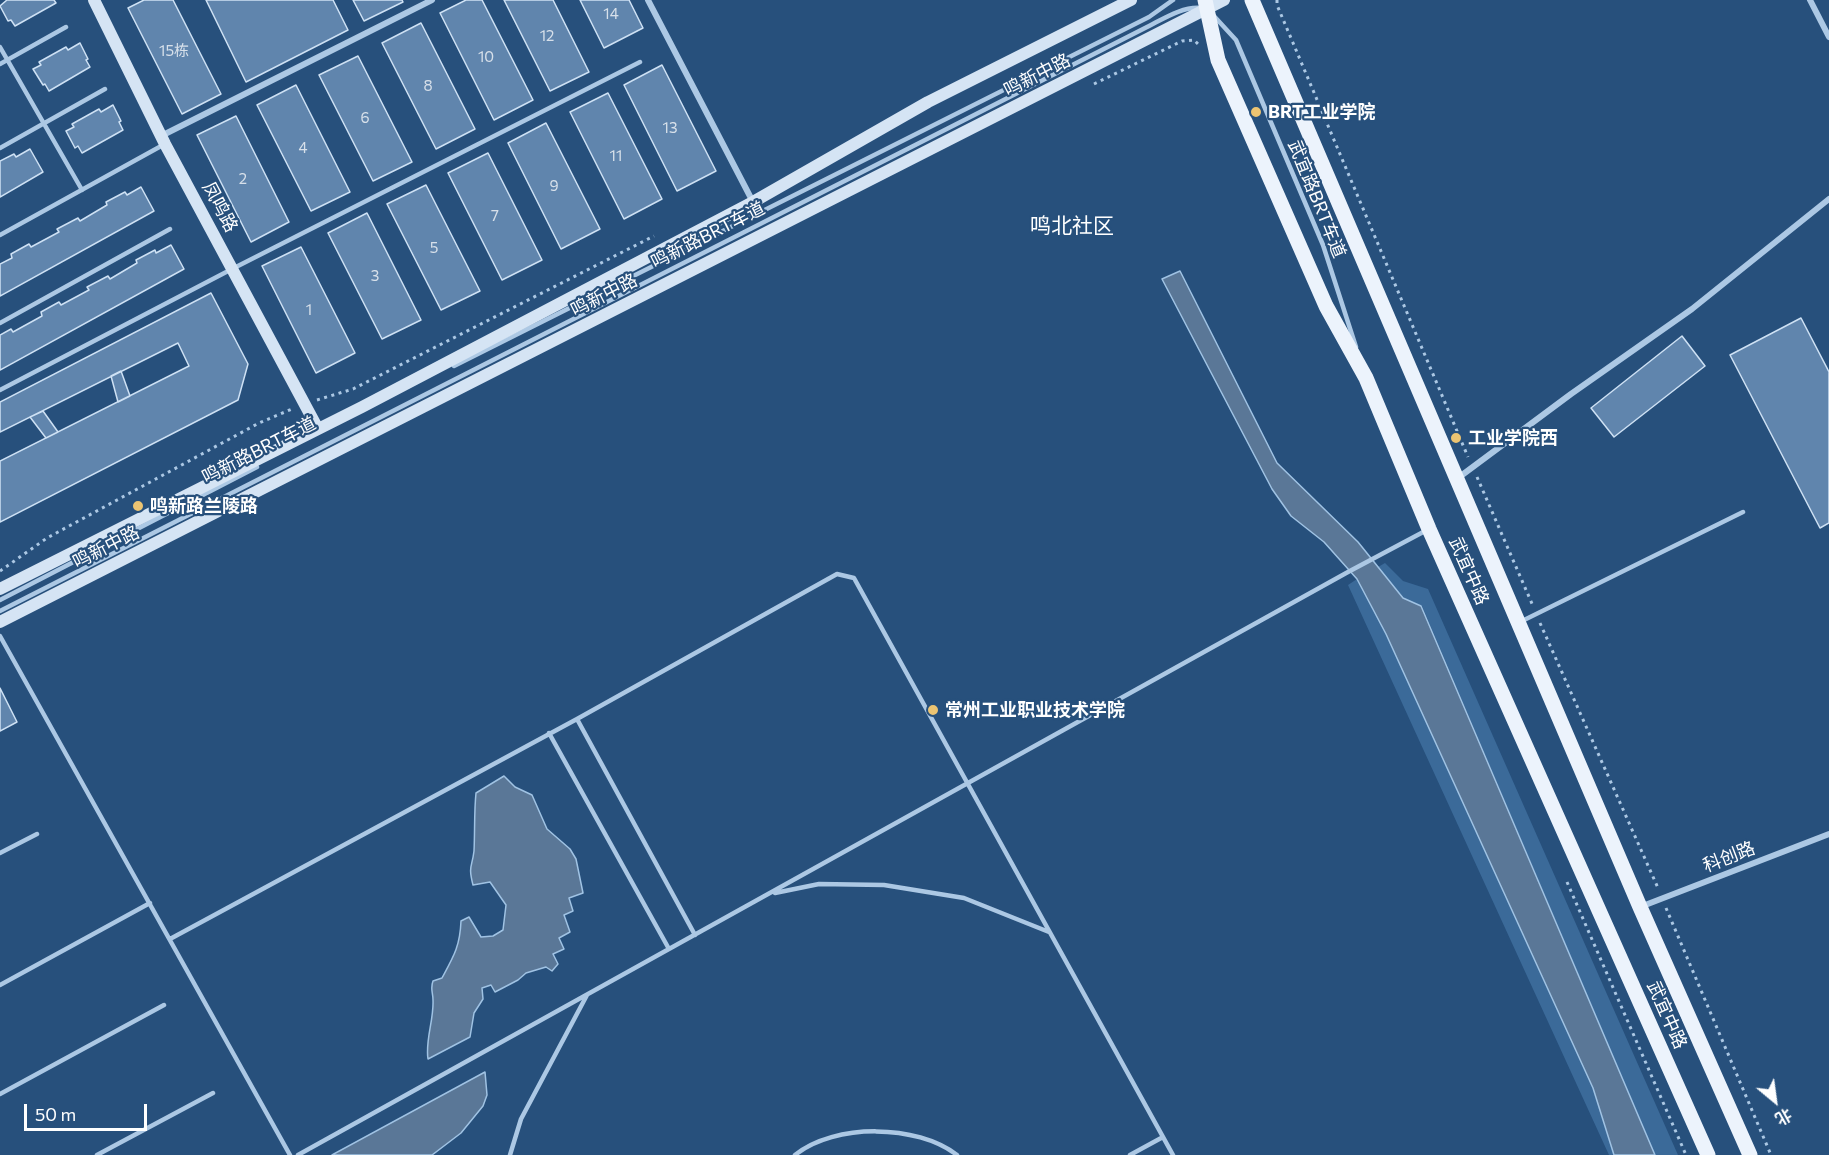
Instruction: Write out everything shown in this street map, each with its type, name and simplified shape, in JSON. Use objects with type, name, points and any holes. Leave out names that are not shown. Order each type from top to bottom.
[{"type":"main road","name":"凤鸣路","points":[[94,0],[163,140],[318,429]]},
{"type":"main road","name":"鸣新中路","points":[[0,589],[318,429],[753,202],[928,102],[1131,0]]},
{"type":"main road","name":"鸣新中路","points":[[0,622],[1207,5],[1224,0]]},
{"type":"main road","name":"武宜中路","points":[[1252,0],[1640,907],[1750,1155]]},
{"type":"main road","name":"武宜中路","points":[[1207,5],[1218,60],[1326,306],[1366,378],[1429,529],[1708,1155]]},
{"type":"street","points":[[163,140],[432,0]]},
{"type":"street","points":[[648,0],[753,202]]},
{"type":"street","points":[[1810,0],[1829,37]]},
{"type":"street","points":[[1456,480],[1571,394],[1692,309],[1829,200]]},
{"type":"street","name":"科创路","points":[[1640,907],[1829,834]]},
{"type":"lane","name":"鸣新路BRT车道","points":[[0,600],[364,411],[1149,17],[1173,0]]},
{"type":"lane","name":"鸣新路BRT车道","points":[[0,611],[1147,27],[1178,12],[1207,5]]},
{"type":"lane","name":"武宜路BRT车道","points":[[1207,5],[1236,39],[1323,244],[1366,378]]},
{"type":"lane","points":[[0,64],[66,27]]},
{"type":"lane","points":[[0,47],[82,190]]},
{"type":"lane","points":[[0,390],[232,269],[640,62]]},
{"type":"lane","points":[[0,148],[105,89]]},
{"type":"lane","points":[[0,236],[82,190],[163,140]]},
{"type":"lane","points":[[0,323],[170,229]]},
{"type":"lane","points":[[1518,623],[1743,512]]},
{"type":"lane","points":[[298,1155],[1429,529]]},
{"type":"lane","points":[[171,939],[577,719],[837,574],[854,578],[1173,1155]]},
{"type":"lane","points":[[0,636],[290,1155]]},
{"type":"lane","points":[[577,719],[695,935]]},
{"type":"lane","points":[[549,733],[669,950]]},
{"type":"lane","points":[[0,853],[37,834]]},
{"type":"lane","points":[[769,894],[819,884],[884,885],[964,898],[1049,932]]},
{"type":"lane","points":[[0,985],[150,903]]},
{"type":"lane","points":[[510,1155],[521,1119],[587,995]]},
{"type":"lane","points":[[0,1094],[164,1005]]},
{"type":"lane","points":[[97,1155],[213,1093]]},
{"type":"lane","points":[[795,1155],[803,1148],[850,1132],[900,1131],[947,1148],[957,1155]]},
{"type":"lane","points":[[1130,1155],[1163,1137]]},
{"type":"path","points":[[1277,0],[1277,5],[1473,467],[1771,1155]]},
{"type":"path","points":[[1094,84],[1182,41],[1194,40],[1202,48]]},
{"type":"path","points":[[0,571],[46,538],[259,423],[304,404],[353,389],[662,232]]},
{"type":"path","points":[[1563,872],[1686,1155]]},
{"type":"shaded area","points":[[1180,271],[1277,463],[1358,542],[1403,598],[1421,606],[1655,1155],[1614,1155],[1593,1088],[1386,634],[1357,579],[1324,542],[1291,516],[1272,489],[1162,279]]},
{"type":"shaded area","points":[[1385,563],[1403,581],[1428,589],[1678,1155],[1655,1155],[1422,606],[1403,599],[1378,567]]},
{"type":"shaded area","points":[[1357,579],[1386,634],[1593,1088],[1614,1155],[1609,1155],[1348,585]]},
{"type":"shaded area","points":[[504,776],[515,787],[532,795],[547,829],[570,849],[576,859],[583,893],[569,898],[573,911],[564,915],[570,932],[559,938],[564,949],[553,954],[558,964],[552,971],[546,967],[526,973],[495,992],[491,985],[482,988],[483,999],[474,1013],[470,1037],[428,1059],[433,1007],[432,984],[433,981],[442,978],[453,957],[458,944],[461,921],[469,917],[481,937],[493,936],[503,930],[506,905],[490,882],[473,885],[471,870],[476,793]]},
{"type":"shaded area","points":[[485,1072],[487,1095],[483,1106],[461,1133],[432,1155],[332,1155]]},
{"type":"building","points":[[7,0],[54,0],[56,3],[15,26],[11,20],[8,21],[0,6]]},
{"type":"building","points":[[144,0],[173,0],[221,94],[182,114],[128,8]]},
{"type":"building","points":[[206,0],[333,0],[348,30],[246,82]]},
{"type":"building","points":[[353,0],[402,0],[403,2],[364,21]]},
{"type":"building","points":[[466,0],[482,0],[533,100],[494,120],[440,13]]},
{"type":"building","points":[[504,0],[553,0],[589,72],[550,91]]},
{"type":"building","points":[[580,0],[629,0],[643,28],[604,48]]},
{"type":"building","points":[[421,23],[475,129],[436,149],[382,43]]},
{"type":"building","points":[[80,43],[90,67],[49,91],[33,69],[41,65],[39,62],[66,47],[68,50]]},
{"type":"building","points":[[358,56],[412,162],[373,181],[319,75]]},
{"type":"building","points":[[662,65],[716,171],[677,191],[624,85]]},
{"type":"building","points":[[296,85],[350,192],[311,211],[257,105]]},
{"type":"building","points":[[608,93],[662,199],[624,219],[570,112]]},
{"type":"building","points":[[113,105],[123,130],[82,153],[78,146],[75,148],[66,131],[74,127],[72,124],[99,109],[101,112]]},
{"type":"building","points":[[236,116],[289,222],[251,242],[197,135]]},
{"type":"building","points":[[546,123],[600,229],[561,249],[508,143]]},
{"type":"building","points":[[30,149],[43,172],[0,197],[0,161],[14,154],[16,157]]},
{"type":"building","points":[[488,153],[542,260],[502,280],[448,173]]},
{"type":"building","points":[[426,185],[480,291],[441,310],[387,204]]},
{"type":"building","points":[[141,187],[154,211],[0,296],[0,264],[12,258],[11,254],[29,244],[31,247],[59,232],[57,229],[78,218],[80,221],[107,205],[106,202],[125,192],[127,195]]},
{"type":"building","points":[[367,213],[421,320],[382,339],[328,233]]},
{"type":"building","points":[[171,245],[184,269],[0,370],[0,335],[11,329],[13,332],[42,316],[41,312],[59,302],[61,305],[89,290],[87,287],[108,276],[110,279],[137,263],[136,260]]},
{"type":"building","points":[[301,247],[355,353],[316,373],[262,266]]},
{"type":"building","points":[[211,293],[248,364],[238,400],[0,522],[0,461],[189,366],[178,343],[0,432],[0,402]]},
{"type":"building","points":[[1801,318],[1829,372],[1829,523],[1820,528],[1730,355]]},
{"type":"building","points":[[1682,336],[1705,366],[1614,437],[1591,408]]},
{"type":"building","points":[[121,371],[130,396],[118,402],[111,376]]},
{"type":"building","points":[[43,411],[58,432],[46,438],[30,417]]},
{"type":"building","points":[[0,688],[17,722],[0,731]]},
{"type":"place","name":"BRT工业学院","points":[[1256,112]]},
{"type":"place","name":"工业学院西","points":[[1456,438]]},
{"type":"place","name":"鸣新路兰陵路","points":[[138,506]]},
{"type":"place","name":"常州工业职业技术学院","points":[[933,710]]},
{"type":"district","name":"鸣北社区","points":[[1072,226]]}]
